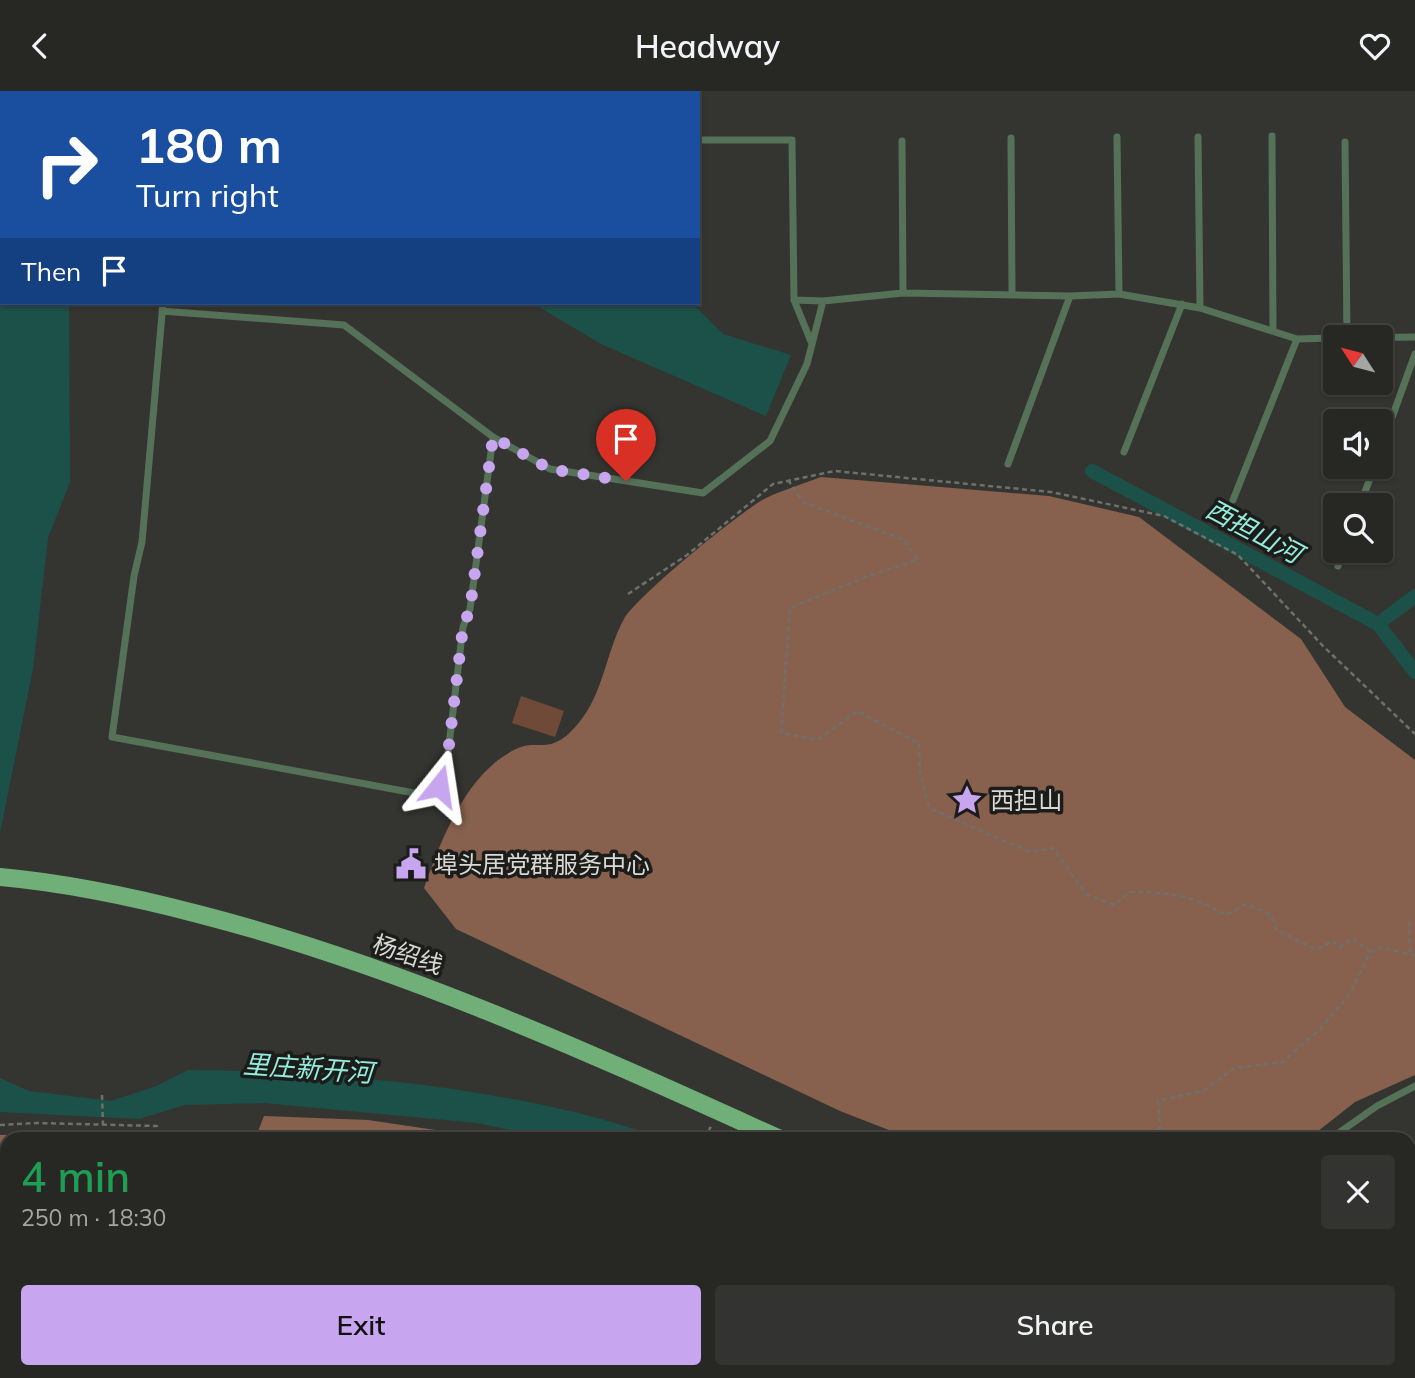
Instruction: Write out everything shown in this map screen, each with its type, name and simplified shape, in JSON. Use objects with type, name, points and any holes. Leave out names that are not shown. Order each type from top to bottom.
[{"type":"main road","name":"杨绍线","points":[[0,877],[125,895],[270,932],[451,995],[764,1132]]},
{"type":"lane","points":[[1272,136],[1273,330]]},
{"type":"lane","points":[[1117,137],[1119,294]]},
{"type":"lane","points":[[1198,137],[1200,307]]},
{"type":"lane","points":[[1011,138],[1012,293]]},
{"type":"lane","points":[[700,140],[792,140],[794,300],[812,344]]},
{"type":"lane","points":[[902,141],[903,293]]},
{"type":"lane","points":[[1345,142],[1348,325]]},
{"type":"lane","points":[[794,300],[823,301],[903,293],[1070,296],[1119,294],[1200,307],[1297,339],[1323,338]]},
{"type":"lane","points":[[1007,464],[1070,296]]},
{"type":"lane","points":[[493,437],[470,609],[463,627],[446,770],[439,786],[425,795],[112,737],[134,576],[142,542],[163,307],[344,325],[493,437],[550,469],[703,493],[770,441],[807,364],[823,301]]},
{"type":"lane","points":[[1124,452],[1182,304]]},
{"type":"lane","points":[[1393,337],[1415,337]]},
{"type":"lane","points":[[1233,500],[1297,339]]},
{"type":"lane","points":[[1393,415],[1415,354]]},
{"type":"lane","points":[[1340,1132],[1377,1106],[1415,1086]]},
{"type":"path","points":[[628,594],[687,555],[773,484],[788,479],[835,471],[1024,489],[1164,516],[1238,555],[1323,646],[1415,734]]},
{"type":"path","points":[[788,479],[803,502],[905,540],[918,560],[867,576],[790,608],[781,733],[818,740],[857,711],[919,743],[920,773],[929,809],[1030,852],[1053,848],[1086,894],[1114,905],[1129,893],[1172,892],[1199,900],[1226,915],[1246,904],[1270,914],[1277,930],[1317,950],[1332,941],[1340,947],[1352,938],[1370,952]]},
{"type":"path","points":[[1410,954],[1409,924],[1415,922]]},
{"type":"path","points":[[1155,1132],[1160,1128],[1158,1101],[1205,1090],[1234,1068],[1283,1062],[1321,1028],[1350,994],[1370,952],[1382,947],[1415,955]]},
{"type":"path","points":[[102,1095],[103,1125]]},
{"type":"path","points":[[0,1125],[157,1126],[158,1132]]},
{"type":"shaded area","points":[[821,477],[1049,496],[1139,517],[1301,639],[1345,707],[1415,760],[1415,1075],[1355,1102],[1317,1132],[894,1132],[840,1111],[456,929],[424,888],[447,829],[469,791],[498,760],[516,749],[552,744],[567,735],[586,713],[593,700],[618,632],[633,608],[668,574],[714,536],[753,506],[773,495]]},
{"type":"shaded area","points":[[521,696],[564,711],[555,737],[512,723]]},
{"type":"shaded area","points":[[264,1116],[368,1120],[449,1132],[258,1132]]},
{"type":"water","points":[[0,305],[69,305],[70,482],[48,538],[33,669],[0,833]]},
{"type":"water","points":[[535,305],[694,305],[723,334],[791,355],[766,416],[601,344]]},
{"type":"water","points":[[188,1070],[367,1079],[491,1095],[609,1121],[643,1132],[519,1132],[477,1123],[264,1103],[185,1105],[139,1119],[0,1112],[0,1078],[29,1091],[111,1101],[154,1087]]},
{"type":"waterway","name":"西担山河","points":[[1092,471],[1378,624],[1415,672]]},
{"type":"waterway","points":[[1378,624],[1415,596]]},
{"type":"place","name":"西担山","points":[[967,800]]},
{"type":"place","name":"埠头居党群服务中心","points":[[411,864]]},
{"type":"route","points":[[439,786],[446,770],[463,627],[470,609],[493,437],[550,469],[626,481]]},
{"type":"water label","name":"里庄新开河","points":[[308,1068]]}]
